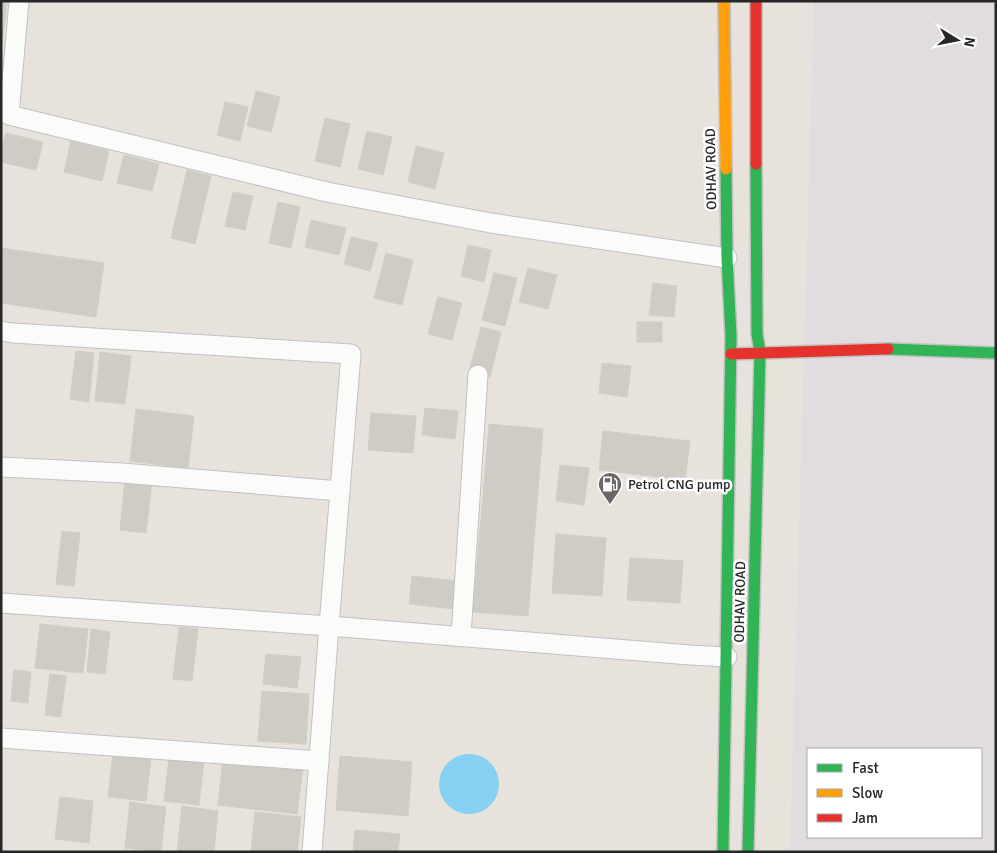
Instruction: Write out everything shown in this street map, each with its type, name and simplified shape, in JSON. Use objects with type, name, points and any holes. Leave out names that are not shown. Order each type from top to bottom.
[{"type":"main road","name":"ODHAV ROAD","points":[[724,1],[727,258],[749,335],[760,352],[748,852]]},
{"type":"main road","points":[[749,335],[756,1]]},
{"type":"main road","name":"ODHAV ROAD","points":[[723,852],[730,354],[749,335]]},
{"type":"main road","points":[[730,354],[883,349],[996,353]]},
{"type":"street","points":[[19,1],[9,115],[327,192],[491,223],[727,258]]},
{"type":"street","points":[[1,332],[351,354],[312,852]]},
{"type":"street","points":[[461,636],[478,375]]},
{"type":"street","points":[[1,467],[122,473],[340,491]]},
{"type":"street","points":[[1,604],[329,626],[727,657]]},
{"type":"street","points":[[1,738],[319,761]]},
{"type":"shaded area","points":[[814,1],[996,1],[996,852],[790,852]]},
{"type":"water","points":[[463,754],[475,754],[491,762],[497,772],[499,784],[497,796],[491,806],[475,814],[463,814],[447,806],[439,790],[439,778],[447,762]]},
{"type":"building","points":[[1,2],[7,3],[1,52]]},
{"type":"building","points":[[256,91],[280,97],[271,132],[247,126]]},
{"type":"building","points":[[225,102],[248,107],[240,141],[217,135]]},
{"type":"building","points":[[325,118],[350,124],[340,167],[315,161]]},
{"type":"building","points":[[367,131],[392,137],[383,175],[358,169]]},
{"type":"building","points":[[6,133],[43,142],[36,170],[1,162],[1,152]]},
{"type":"building","points":[[71,141],[109,151],[102,181],[64,172]]},
{"type":"building","points":[[416,146],[444,153],[435,189],[408,182]]},
{"type":"building","points":[[124,155],[159,164],[152,191],[117,183]]},
{"type":"building","points":[[187,170],[211,176],[195,244],[171,238]]},
{"type":"building","points":[[233,192],[253,196],[245,230],[225,226]]},
{"type":"building","points":[[278,202],[300,207],[291,248],[269,243]]},
{"type":"building","points":[[311,220],[346,228],[339,255],[305,247]]},
{"type":"building","points":[[351,237],[378,243],[370,271],[344,264]]},
{"type":"building","points":[[468,245],[491,250],[484,282],[461,276]]},
{"type":"building","points":[[1,248],[104,263],[96,317],[1,303]]},
{"type":"building","points":[[386,253],[413,260],[402,305],[374,298]]},
{"type":"building","points":[[528,268],[557,275],[548,309],[519,302]]},
{"type":"building","points":[[494,273],[517,278],[505,326],[482,320]]},
{"type":"building","points":[[653,283],[677,286],[674,317],[649,315]]},
{"type":"building","points":[[438,297],[462,303],[452,340],[428,334]]},
{"type":"building","points":[[637,322],[662,322],[662,342],[637,342]]},
{"type":"building","points":[[481,327],[501,332],[490,377],[469,372]]},
{"type":"building","points":[[76,351],[94,353],[89,402],[70,399]]},
{"type":"building","points":[[100,352],[131,356],[125,404],[95,401]]},
{"type":"building","points":[[602,363],[631,366],[627,397],[599,393]]},
{"type":"building","points":[[425,408],[458,411],[455,439],[422,435]]},
{"type":"building","points":[[136,409],[194,416],[188,468],[130,461]]},
{"type":"building","points":[[371,413],[416,416],[413,453],[368,450]]},
{"type":"building","points":[[489,424],[543,429],[528,616],[473,612]]},
{"type":"building","points":[[603,431],[690,441],[685,480],[599,470]]},
{"type":"building","points":[[560,465],[589,468],[584,505],[556,501]]},
{"type":"building","points":[[125,478],[152,481],[146,533],[120,530]]},
{"type":"building","points":[[62,531],[80,533],[74,586],[56,584]]},
{"type":"building","points":[[556,534],[606,538],[602,596],[552,593]]},
{"type":"building","points":[[630,558],[683,561],[680,603],[627,600]]},
{"type":"building","points":[[412,576],[459,581],[455,609],[409,604]]},
{"type":"building","points":[[40,624],[88,629],[83,673],[35,668]]},
{"type":"building","points":[[179,627],[198,629],[192,681],[173,679]]},
{"type":"building","points":[[91,629],[110,632],[105,674],[87,672]]},
{"type":"building","points":[[266,654],[301,657],[297,688],[263,684]]},
{"type":"building","points":[[14,670],[31,672],[28,703],[11,701]]},
{"type":"building","points":[[50,674],[66,676],[61,717],[45,715]]},
{"type":"building","points":[[262,691],[309,694],[306,744],[258,741]]},
{"type":"building","points":[[113,754],[151,758],[146,801],[108,797]]},
{"type":"building","points":[[340,756],[412,762],[408,816],[336,810]]},
{"type":"building","points":[[169,757],[204,761],[199,805],[164,801]]},
{"type":"building","points":[[223,758],[303,768],[297,814],[218,805]]},
{"type":"building","points":[[60,797],[93,801],[89,843],[55,839]]},
{"type":"building","points":[[130,802],[166,807],[161,852],[125,848]]},
{"type":"building","points":[[182,806],[218,811],[214,852],[177,852]]},
{"type":"building","points":[[255,812],[301,817],[297,852],[251,852]]},
{"type":"building","points":[[355,830],[400,834],[398,852],[353,852]]},
{"type":"traffic: fast","points":[[748,852],[760,352],[757,334],[756,164]]},
{"type":"traffic: fast","points":[[723,852],[731,336],[727,258],[726,169]]},
{"type":"traffic: fast","points":[[888,349],[996,353]]},
{"type":"traffic: slow","points":[[724,1],[726,169]]},
{"type":"traffic: jam","points":[[756,1],[756,164]]},
{"type":"traffic: jam","points":[[731,354],[888,349]]},
{"type":"place","name":"Petrol CNG pump","points":[[610,505]]}]
